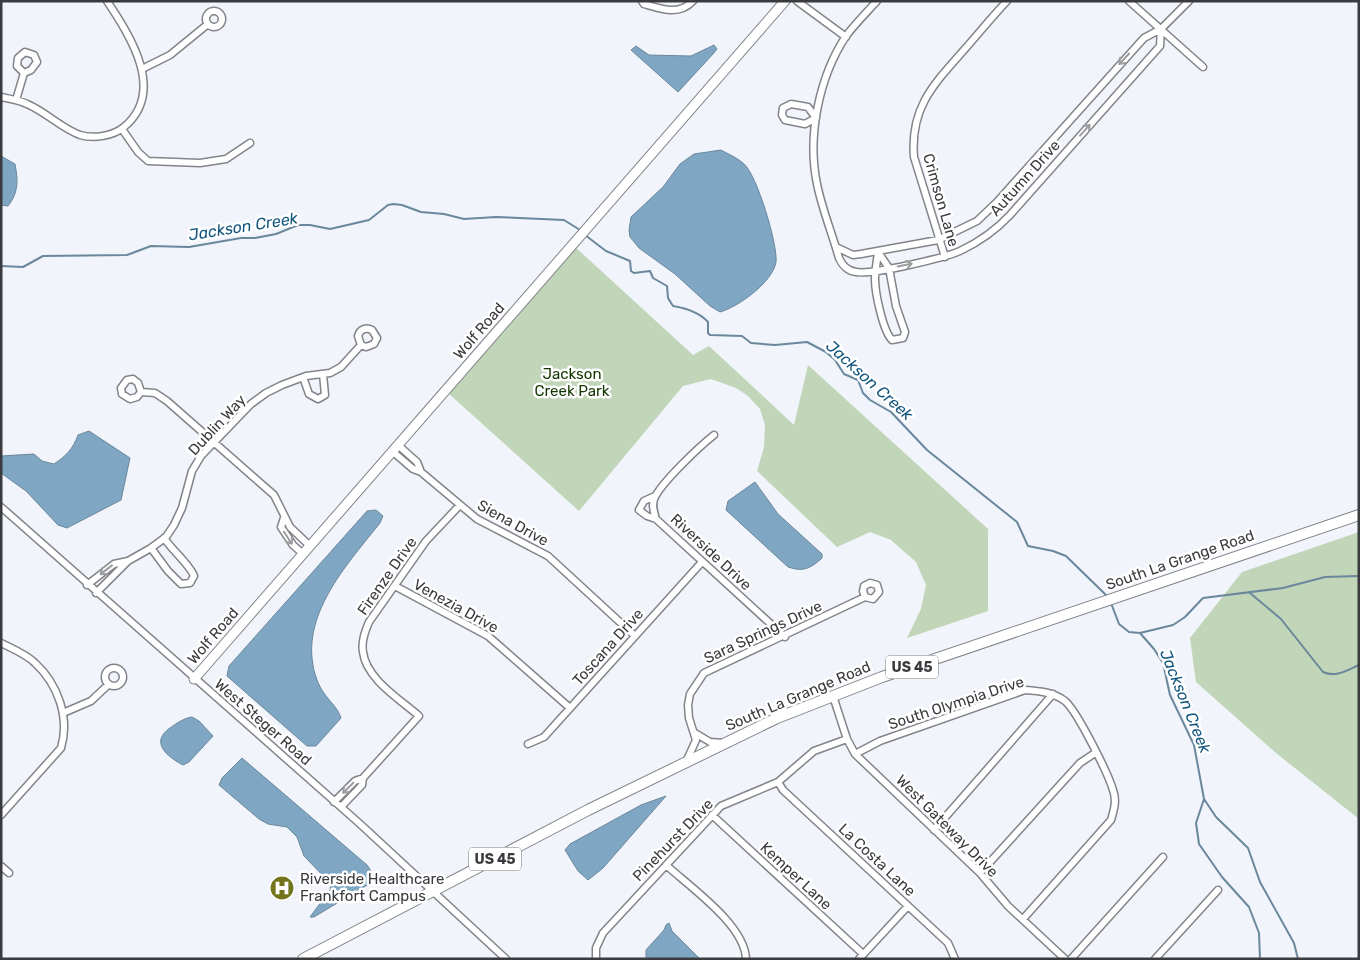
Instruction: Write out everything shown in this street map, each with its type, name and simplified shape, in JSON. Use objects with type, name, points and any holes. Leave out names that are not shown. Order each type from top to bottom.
[{"type":"main road","name":"Wolf Road","points":[[194,679],[785,1]]},
{"type":"main road","name":"South La Grange Road","points":[[303,959],[687,760],[833,696],[882,677],[1359,515]]},
{"type":"street","points":[[1,97],[16,100],[35,108],[81,135],[103,136],[122,129],[136,116],[144,100],[145,85],[142,70],[128,39],[107,1]]},
{"type":"street","points":[[642,1],[644,4],[670,11],[688,6],[693,1]]},
{"type":"street","points":[[797,1],[846,37]]},
{"type":"street","points":[[836,247],[817,183],[814,152],[816,118],[826,77],[846,37],[876,1]]},
{"type":"street","name":"Crimson Lane","points":[[945,257],[938,240],[914,158],[913,142],[916,120],[933,85],[1007,1]]},
{"type":"street","points":[[1129,1],[1203,67]]},
{"type":"street","name":"Autumn Drive","points":[[836,247],[853,255],[938,240],[961,230],[989,211],[1144,38],[1162,30],[1189,1]]},
{"type":"street","points":[[142,70],[170,55],[208,24]]},
{"type":"street","name":"Autumn Drive","points":[[836,247],[841,261],[848,269],[862,273],[945,257],[984,238],[1010,215],[1160,46],[1162,30]]},
{"type":"street","points":[[16,100],[24,73]]},
{"type":"street","points":[[790,104],[808,107],[816,118],[805,124],[788,122],[783,118],[782,112],[785,106],[790,104]]},
{"type":"street","points":[[122,129],[138,152],[148,161],[200,163],[226,159],[250,143]]},
{"type":"street","points":[[878,252],[889,268],[896,306],[904,332],[903,338],[899,340],[892,340],[888,335],[874,278],[877,270],[878,252]]},
{"type":"street","name":"Dublin Way","points":[[87,585],[114,564],[128,560],[151,548],[164,538],[174,526],[182,508],[192,471],[201,456],[237,417],[266,393],[303,377],[323,374],[341,367],[361,344]]},
{"type":"street","points":[[303,377],[309,394],[318,399],[325,394],[326,390],[323,374]]},
{"type":"street","points":[[140,392],[155,393],[274,496],[280,504],[284,518],[295,534],[310,546]]},
{"type":"street","points":[[656,519],[647,516],[639,510],[644,501],[655,496],[700,446],[714,435]]},
{"type":"street","name":"Siena Drive","points":[[395,448],[417,462],[422,472],[459,506],[477,519],[548,556],[635,636]]},
{"type":"street","name":"Riverside Drive","points":[[655,496],[654,511],[656,519],[785,636]]},
{"type":"street","name":"Firenze Drive","points":[[334,802],[355,781],[363,778],[419,716],[376,678],[363,653],[364,637],[369,622],[426,541],[459,506]]},
{"type":"street","name":"West Steger Road","points":[[1,507],[434,891],[506,959]]},
{"type":"street","points":[[284,518],[281,527],[293,545],[303,554]]},
{"type":"street","points":[[151,548],[168,572],[181,584],[190,583],[194,576],[192,571],[173,551],[164,538]]},
{"type":"street","name":"Dublin Way","points":[[96,593],[128,560]]},
{"type":"street","name":"Toscana Drive","points":[[528,744],[544,737],[702,562]]},
{"type":"street","name":"Venezia Drive","points":[[395,586],[488,636],[570,708]]},
{"type":"street","name":"Sara Springs Drive","points":[[687,760],[694,748],[695,733],[689,718],[688,705],[693,688],[704,673],[865,598]]},
{"type":"street","points":[[1,644],[34,662],[48,677],[63,712],[65,733],[61,748],[1,815]]},
{"type":"street","points":[[63,712],[91,701],[109,684]]},
{"type":"street","name":"South Olympia Drive","points":[[855,754],[880,741],[1025,690],[1053,694],[1072,708],[1114,791],[1115,806],[1111,820],[1023,919]]},
{"type":"street","points":[[934,830],[1053,694]]},
{"type":"street","name":"West Gateway Drive","points":[[833,696],[847,739],[855,754],[980,873],[994,891],[1065,959]]},
{"type":"street","points":[[695,733],[710,742],[724,743]]},
{"type":"street","name":"Pinehurst Drive","points":[[596,958],[596,948],[603,933],[721,806],[778,782],[814,751],[847,739]]},
{"type":"street","points":[[980,873],[1080,763],[1095,753]]},
{"type":"street","name":"Firenze Drive","points":[[341,808],[362,785],[363,778]]},
{"type":"street","name":"La Costa Lane","points":[[778,782],[783,790],[948,943],[955,959]]},
{"type":"street","name":"Kemper Lane","points":[[712,815],[861,956]]},
{"type":"street","points":[[1071,959],[1163,857]]},
{"type":"street","points":[[666,865],[733,926],[742,940],[746,959]]},
{"type":"street","points":[[1,866],[9,873]]},
{"type":"street","points":[[1155,959],[1218,890]]},
{"type":"street","points":[[861,956],[908,906]]},
{"type":"green space","name":"Jackson Creek Park","points":[[574,246],[693,355],[709,346],[794,425],[808,365],[988,529],[988,611],[907,638],[921,609],[926,585],[916,562],[891,540],[870,532],[837,547],[757,471],[764,447],[765,425],[760,409],[748,396],[736,388],[711,379],[683,386],[579,511],[448,393]]},
{"type":"green space","points":[[1359,532],[1359,819],[1276,753],[1196,682],[1190,638],[1242,572]]},
{"type":"water","points":[[714,45],[717,49],[678,92],[631,50],[636,46],[649,55],[691,56]]},
{"type":"water","points":[[721,150],[744,164],[755,182],[766,211],[774,241],[776,262],[769,278],[754,293],[736,305],[720,312],[710,306],[675,274],[639,248],[630,237],[629,230],[631,217],[663,187],[680,164],[694,154]]},
{"type":"water","points":[[1,156],[15,164],[16,170],[16,191],[8,206],[1,205]]},
{"type":"water","points":[[89,431],[130,458],[121,500],[67,528],[58,525],[26,491],[1,473],[1,456],[34,454],[42,461],[54,464],[69,452],[78,435]]},
{"type":"water","points":[[755,482],[778,514],[822,554],[822,558],[814,565],[802,569],[788,567],[726,510],[728,501]]},
{"type":"water","points":[[376,510],[383,516],[380,523],[343,570],[322,606],[315,625],[312,645],[314,672],[322,690],[341,718],[316,746],[307,746],[227,676],[229,666],[367,511]]},
{"type":"water","points":[[192,717],[199,721],[213,736],[189,762],[183,765],[166,753],[161,743],[161,738],[173,726]]},
{"type":"water","points":[[242,758],[367,865],[375,877],[369,884],[314,917],[310,917],[330,890],[331,884],[304,856],[297,837],[287,827],[268,824],[259,819],[219,785],[222,778]]},
{"type":"water","points":[[666,796],[603,868],[588,880],[578,871],[565,850],[570,844],[641,805]]},
{"type":"water","points":[[669,923],[672,931],[700,959],[646,959],[646,950]]},
{"type":"waterway","name":"Jackson Creek","points":[[1,266],[23,267],[43,256],[127,255],[151,246],[189,247],[241,238],[255,238],[276,234],[298,225],[330,229],[369,220],[388,205],[393,204],[402,205],[421,212],[444,214],[464,219],[496,217],[564,220],[580,230]]},
{"type":"waterway","name":"Jackson Creek","points":[[585,235],[606,251],[630,261],[631,271],[634,273],[650,271],[653,278],[667,286],[668,298],[673,306],[692,311],[708,322],[708,333],[710,335],[742,336],[751,343],[775,345],[807,342],[826,352],[835,360],[844,374],[858,380],[863,393],[870,400],[891,412],[927,450],[1017,522],[1028,546],[1053,551],[1066,556],[1108,597]]},
{"type":"waterway","points":[[1111,603],[1119,624],[1129,632],[1140,633],[1173,625],[1185,617],[1203,598],[1283,588],[1325,577],[1359,576]]},
{"type":"waterway","points":[[1250,593],[1281,619],[1323,672],[1337,674],[1359,665]]},
{"type":"waterway","name":"Jackson Creek","points":[[1140,633],[1163,663],[1170,695],[1194,745],[1204,799],[1196,823],[1199,844],[1222,877],[1249,907],[1259,933],[1260,959]]},
{"type":"waterway","points":[[1204,799],[1216,817],[1248,848],[1260,882],[1294,943],[1298,959]]},
{"type":"place","name":"Riverside Healthcare Frankfort Campus","points":[[282,888]]}]
